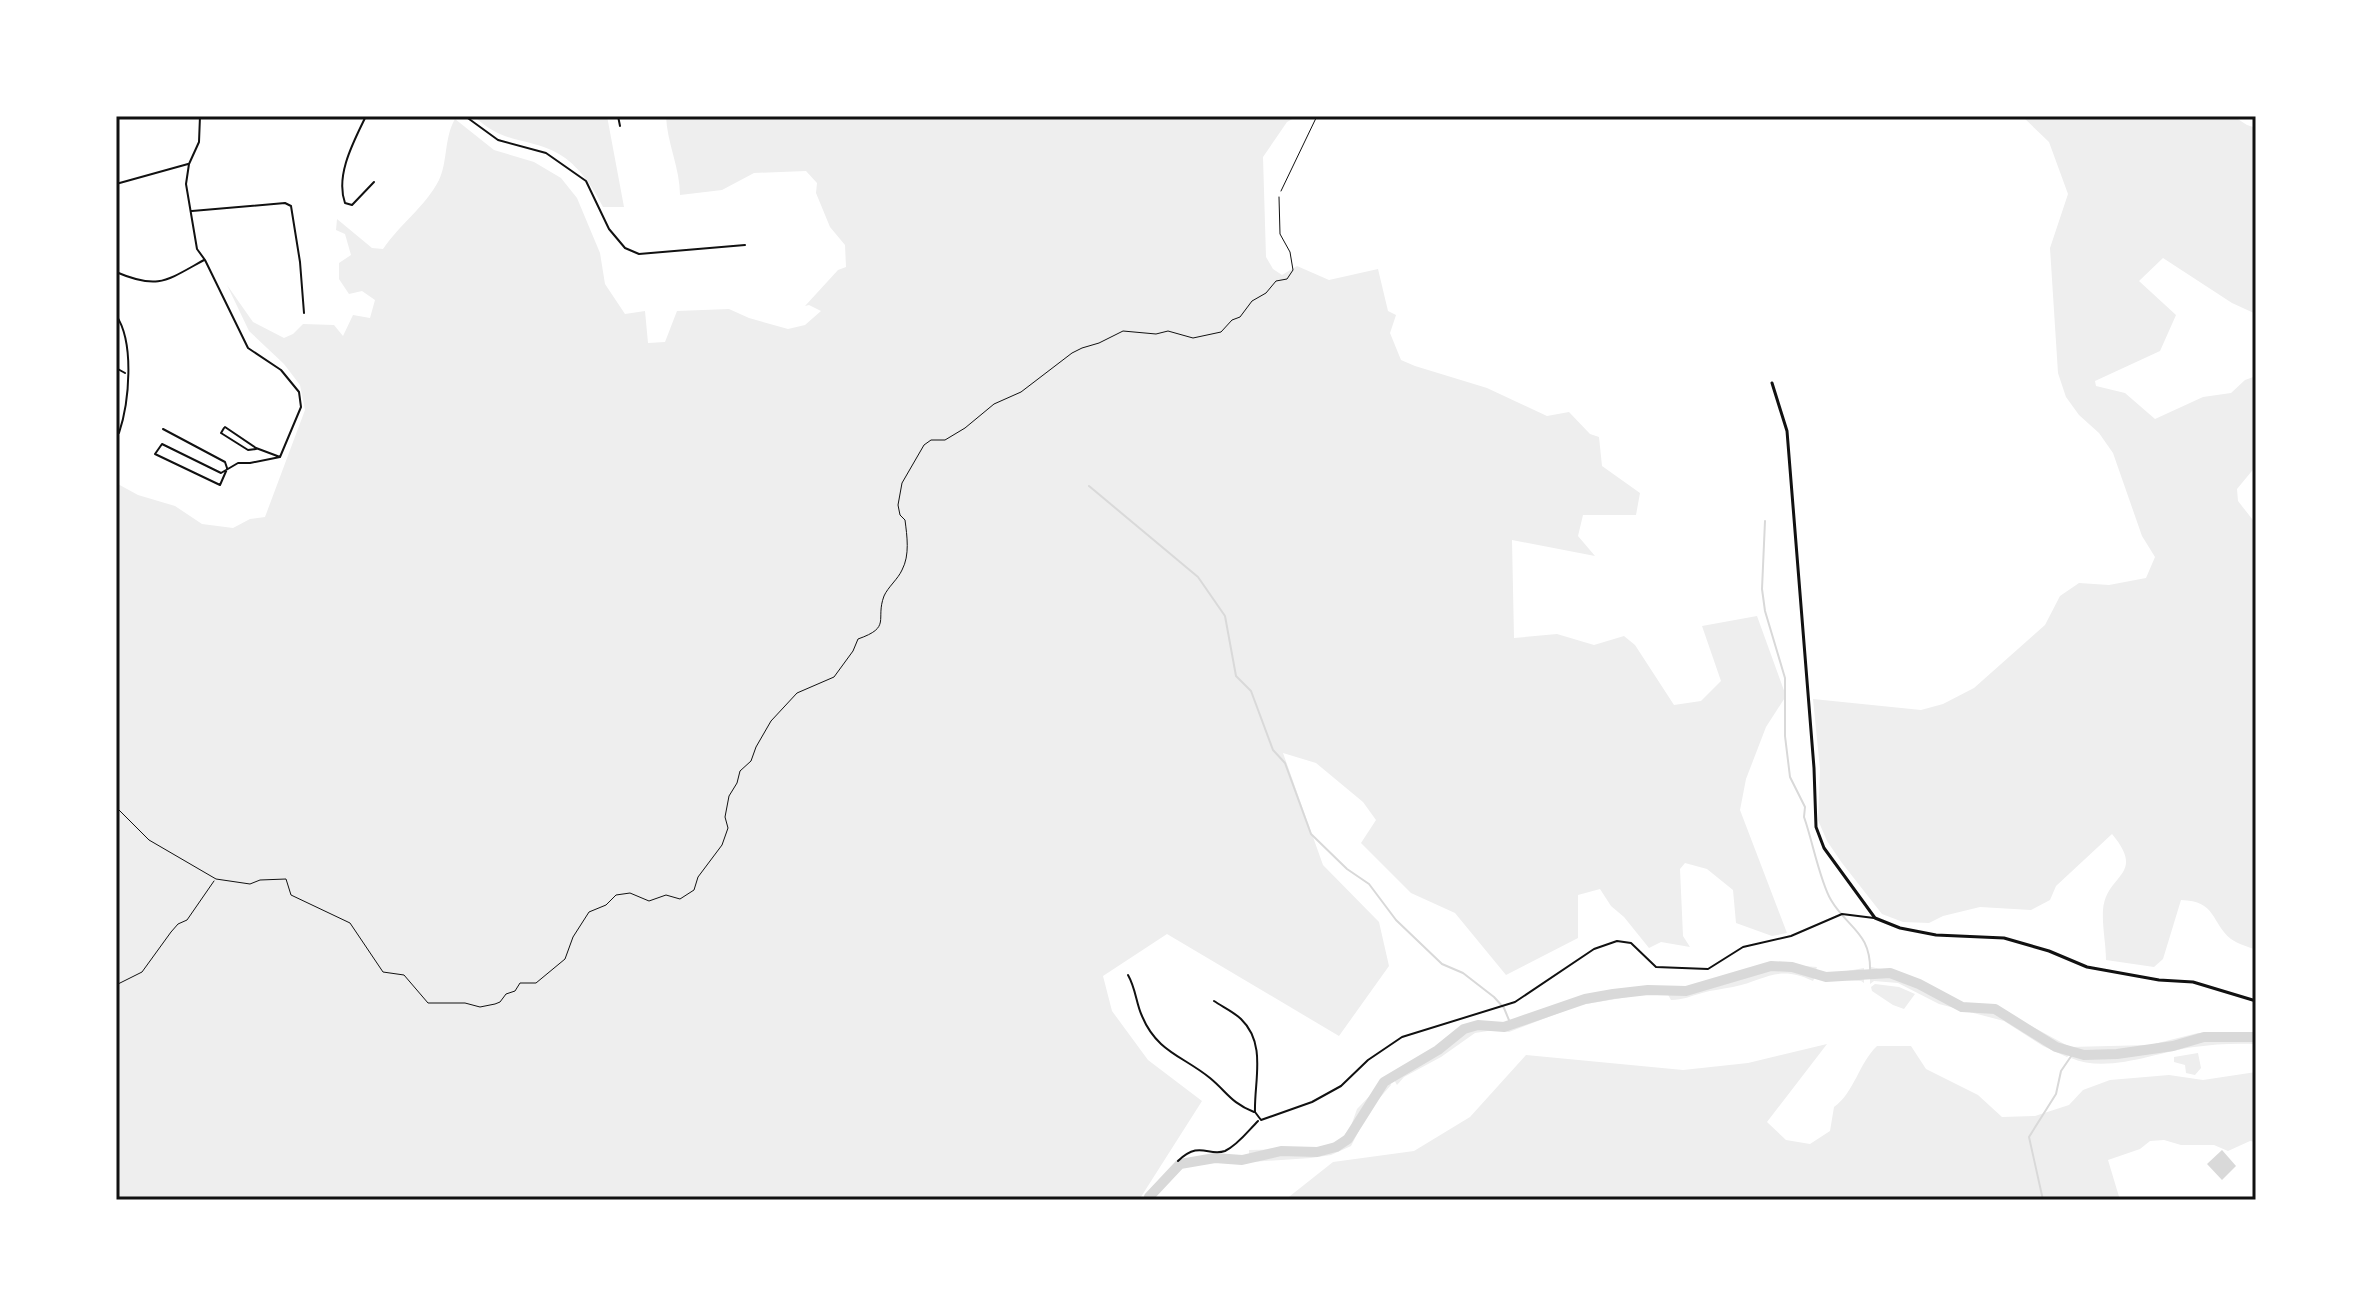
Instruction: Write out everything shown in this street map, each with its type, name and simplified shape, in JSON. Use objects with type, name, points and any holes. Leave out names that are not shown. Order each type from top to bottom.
[{"type":"street","points":[[200,116],[199,142],[189,164],[186,184],[197,249],[248,348],[281,370],[299,392],[301,407],[280,457]]},
{"type":"street","points":[[366,116],[346,166],[345,203],[352,205],[358,201],[374,182]]},
{"type":"street","points":[[465,116],[498,140],[546,153],[586,181],[609,229],[625,248],[639,254],[745,245]]},
{"type":"street","points":[[618,116],[620,126]]},
{"type":"street","points":[[116,184],[189,164]]},
{"type":"street","points":[[191,211],[285,203],[291,206],[299,249],[304,313]]},
{"type":"street","points":[[116,272],[146,283],[165,281],[205,260]]},
{"type":"street","points":[[116,315],[128,349],[125,417],[119,433]]},
{"type":"street","points":[[116,368],[126,374]]},
{"type":"street","points":[[1772,383],[1787,431],[1816,827],[1824,848],[1875,918]]},
{"type":"street","points":[[256,448],[248,450],[221,433],[225,427],[256,448],[280,457]]},
{"type":"street","points":[[163,429],[225,462],[227,469],[220,485],[159,457],[156,451],[162,444],[221,473],[227,469],[238,463],[280,457]]},
{"type":"street","points":[[1178,1161],[1186,1153],[1203,1148],[1220,1153],[1228,1149],[1259,1120],[1312,1102],[1341,1086],[1368,1060],[1402,1037],[1515,1002],[1594,949],[1607,944],[1631,943],[1656,967],[1708,969],[1743,947],[1791,936],[1842,914],[1875,918],[1900,928],[1936,935],[2004,938],[2049,951],[2087,967],[2159,980],[2193,982],[2256,1001]]},
{"type":"street","points":[[1128,975],[1137,994],[1141,1015],[1161,1047],[1209,1077],[1237,1106],[1255,1112]]},
{"type":"street","points":[[1214,1001],[1239,1017],[1250,1032],[1258,1058],[1255,1112],[1259,1120]]},
{"type":"lane","points":[[1281,191],[1317,116]]},
{"type":"path","points":[[116,807],[149,840],[216,879],[250,884],[260,880],[286,879],[291,895],[350,923],[383,972],[404,975],[428,1003],[465,1003],[480,1007],[500,1002],[520,983],[536,983],[565,959],[573,937],[589,912],[606,905],[616,895],[630,893],[649,901],[666,895],[680,899],[689,895],[722,845],[728,828],[725,817],[729,796],[740,771],[751,761],[771,721],[797,693],[834,677],[858,639],[874,633],[882,621],[884,597],[903,569],[907,548],[905,520],[900,515],[898,505],[902,483],[924,445],[931,440],[945,440],[965,428],[994,404],[1021,392],[1072,353],[1123,331],[1156,334],[1168,331],[1193,338],[1221,332],[1232,320],[1240,317],[1252,301],[1266,293],[1276,281],[1287,279],[1293,270],[1290,252],[1280,234],[1278,201],[1281,191]]},
{"type":"path","points":[[116,985],[142,972],[171,932],[187,920],[216,879]]},
{"type":"shaded area","points":[[474,116],[607,116],[624,207],[603,207],[584,177],[559,154],[495,132]]},
{"type":"shaded area","points":[[666,116],[1298,116],[1287,122],[1263,157],[1266,257],[1273,269],[1282,275],[1297,266],[1329,280],[1378,269],[1388,311],[1396,315],[1390,333],[1401,360],[1487,388],[1547,416],[1569,412],[1590,434],[1599,437],[1602,466],[1640,493],[1636,515],[1583,515],[1578,536],[1595,556],[1512,540],[1514,638],[1557,634],[1594,645],[1624,636],[1635,645],[1674,705],[1701,701],[1721,681],[1702,626],[1757,616],[1786,696],[1766,727],[1746,779],[1740,810],[1787,933],[1772,936],[1736,923],[1733,890],[1707,869],[1685,863],[1680,869],[1683,936],[1690,947],[1661,942],[1649,948],[1600,889],[1578,895],[1578,938],[1506,975],[1455,913],[1411,893],[1361,843],[1376,820],[1363,802],[1316,763],[1283,753],[1323,865],[1379,922],[1389,966],[1339,1036],[1167,934],[1103,976],[1112,1011],[1148,1060],[1202,1101],[1139,1200],[116,1200],[116,483],[138,495],[175,506],[202,524],[233,528],[250,519],[265,517],[305,410],[300,385],[284,364],[249,331],[227,285],[253,322],[284,338],[303,324],[334,325],[343,336],[353,315],[370,318],[375,300],[362,291],[349,294],[339,279],[339,263],[351,255],[345,234],[336,230],[337,219],[372,248],[383,249],[427,199],[439,180],[455,119],[494,150],[534,162],[561,178],[577,198],[600,253],[605,284],[625,314],[645,311],[648,343],[665,342],[677,311],[729,309],[788,329],[805,325],[821,311],[805,306],[838,270],[846,267],[845,245],[830,227],[816,193],[817,183],[806,171],[754,173],[722,190],[680,195]]},
{"type":"shaded area","points":[[2022,116],[2233,116],[2256,128],[2256,314],[2232,303],[2163,258],[2139,281],[2176,315],[2160,351],[2095,381],[2096,386],[2125,393],[2155,419],[2203,397],[2231,393],[2245,380],[2256,376],[2256,466],[2237,489],[2238,501],[2256,524],[2256,950],[2231,939],[2201,904],[2181,900],[2163,959],[2154,967],[2106,960],[2103,910],[2111,888],[2122,874],[2126,858],[2112,834],[2056,886],[2050,900],[2031,910],[1980,907],[1943,916],[1929,923],[1903,922],[1882,914],[1827,841],[1818,820],[1820,769],[1813,699],[1921,710],[1943,704],[1974,688],[2045,625],[2060,596],[2079,583],[2109,585],[2146,578],[2155,557],[2142,536],[2113,453],[2066,397],[2058,373],[2050,248],[2068,194],[2049,142]]},
{"type":"shaded area","points":[[1773,964],[1817,967],[1815,973],[1794,967],[1772,966],[1687,991],[1665,988],[1690,989]]},
{"type":"shaded area","points":[[1772,967],[1791,968],[1816,975],[1813,981],[1790,974],[1772,975],[1675,1000],[1671,1000],[1667,993],[1688,992]]},
{"type":"shaded area","points":[[1871,967],[1891,971],[1920,983],[1962,1005],[1996,1007],[2070,1047],[2150,1045],[2198,1033],[2256,1032],[2256,1037],[2207,1036],[2108,1054],[2079,1051],[2057,1043],[2008,1014],[1993,1009],[1961,1006],[1949,1002],[1907,978],[1883,972],[1870,973]]},
{"type":"shaded area","points":[[1864,968],[1864,983],[1820,979],[1823,972],[1830,974]]},
{"type":"shaded area","points":[[1870,974],[1894,977],[1962,1007],[2004,1014],[2050,1044],[2072,1053],[2067,1057],[2004,1021],[1939,1004],[1898,983],[1874,981],[1870,984]]},
{"type":"shaded area","points":[[1875,984],[1899,987],[1915,994],[1904,1009],[1872,991],[1871,987]]},
{"type":"shaded area","points":[[1634,990],[1584,999],[1513,1023],[1511,1021],[1527,1018],[1583,996]]},
{"type":"shaded area","points":[[1631,993],[1634,996],[1580,1005],[1509,1032],[1494,1030],[1475,1033],[1441,1057],[1404,1077],[1397,1085],[1393,1078],[1460,1028],[1480,1023],[1508,1022],[1509,1025],[1479,1024],[1463,1028],[1426,1057],[1464,1030],[1478,1026],[1504,1028],[1585,1000]]},
{"type":"shaded area","points":[[2204,1038],[2256,1039],[2256,1044],[2202,1046],[2116,1063],[2100,1064],[2071,1058],[2074,1054],[2105,1056],[2139,1053]]},
{"type":"shaded area","points":[[1827,1044],[1767,1122],[1786,1140],[1810,1144],[1830,1131],[1834,1107],[1847,1094],[1877,1046],[1911,1046],[1926,1069],[1978,1095],[2002,1117],[2035,1116],[2069,1105],[2083,1090],[2110,1080],[2169,1075],[2203,1080],[2256,1072],[2256,1142],[2250,1141],[2228,1151],[2214,1145],[2150,1141],[2140,1149],[2108,1160],[2120,1200],[1285,1200],[1333,1162],[1414,1151],[1470,1117],[1526,1055],[1683,1070],[1748,1063]]},
{"type":"shaded area","points":[[2198,1053],[2201,1068],[2195,1075],[2186,1073],[2185,1065],[2174,1062],[2174,1057]]},
{"type":"shaded area","points":[[1389,1081],[1391,1085],[1370,1109],[1351,1146],[1331,1155],[1311,1158],[1251,1162],[1249,1159],[1258,1155],[1249,1156],[1249,1150],[1323,1148],[1342,1138],[1351,1126],[1357,1109],[1383,1082],[1348,1140]]},
{"type":"shaded area","points":[[2222,1150],[2236,1166],[2222,1180],[2207,1164]]},
{"type":"waterway","points":[[1089,486],[1198,577],[1225,616],[1236,676],[1251,691],[1273,750],[1285,763],[1311,834],[1347,869],[1369,884],[1396,920],[1442,964],[1463,973],[1494,997],[1504,1008],[1511,1025]]},
{"type":"waterway","points":[[1765,521],[1762,589],[1765,611],[1785,678],[1785,736],[1790,777],[1805,807],[1804,817],[1827,892],[1863,940],[1870,960],[1870,974]]},
{"type":"waterway","points":[[1149,1197],[1180,1164],[1215,1158],[1242,1160],[1281,1151],[1317,1152],[1336,1147],[1348,1139],[1384,1082],[1438,1050],[1464,1029],[1478,1025],[1504,1027],[1585,999],[1613,994],[1648,990],[1686,991],[1771,966],[1792,967],[1826,977],[1890,973],[1919,984],[1962,1007],[1995,1009],[2056,1047],[2084,1055],[2173,1046],[2204,1037],[2256,1037]]},
{"type":"waterway","points":[[2043,1200],[2029,1137],[2056,1094],[2061,1071],[2074,1052]]}]
